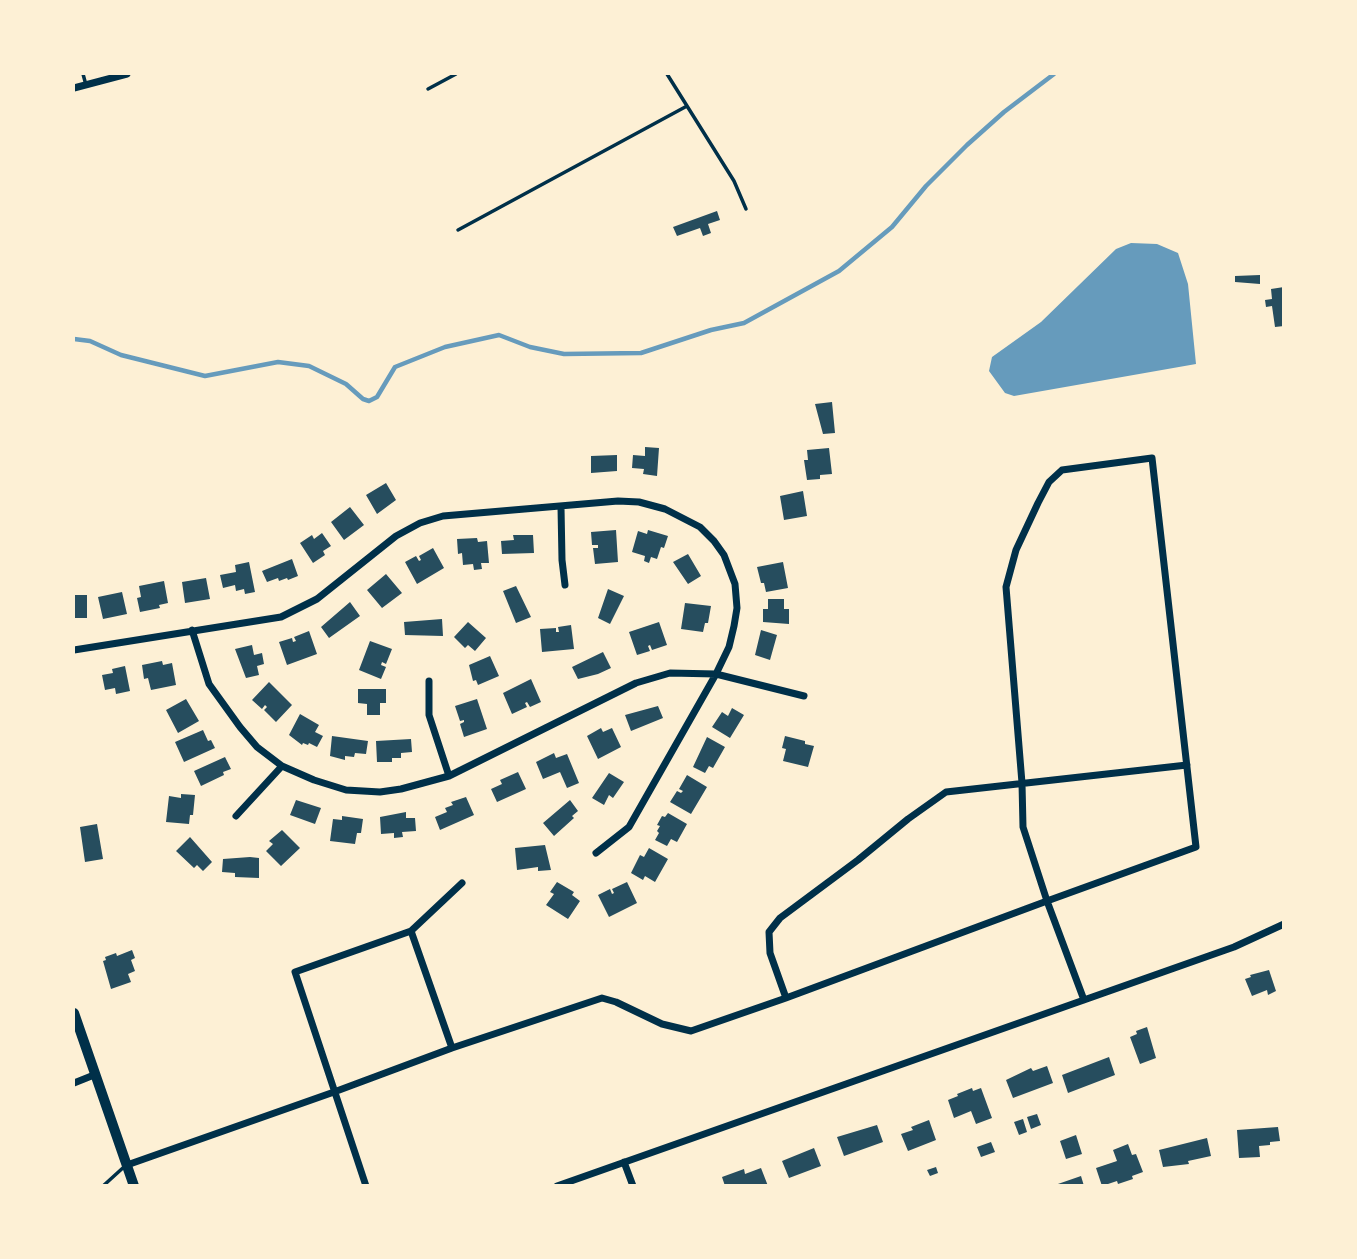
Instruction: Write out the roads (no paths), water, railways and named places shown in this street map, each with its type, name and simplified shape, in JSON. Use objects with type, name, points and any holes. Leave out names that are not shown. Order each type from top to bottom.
[{"type":"main road","points":[[74,1013],[134,1185]]},
{"type":"street","points":[[74,88],[127,74]]},
{"type":"street","points":[[127,1165],[452,1048],[602,998],[662,1024],[691,1031],[786,998],[1047,901],[1196,847],[1152,458],[1062,470],[1049,482],[1016,550],[1006,587],[1022,783],[1023,827],[1047,901],[1084,1000]]},
{"type":"street","points":[[74,650],[281,617],[317,598],[376,551],[420,523],[464,513],[618,501],[639,502],[665,509],[688,519],[715,541],[729,566],[735,584],[737,608],[729,647],[716,674],[629,827],[596,853]]},
{"type":"street","points":[[561,507],[565,585]]},
{"type":"street","points":[[192,630],[209,684],[257,747],[282,766],[346,790],[369,792],[401,789],[449,776],[636,683],[670,673],[716,674],[804,696]]},
{"type":"street","points":[[429,681],[429,715],[449,776]]},
{"type":"street","points":[[786,998],[771,953],[769,932],[780,918],[946,792],[1187,765]]},
{"type":"street","points":[[236,816],[282,766]]},
{"type":"street","points":[[366,1185],[295,972],[411,931],[462,883]]},
{"type":"street","points":[[556,1185],[1234,947],[1283,924]]},
{"type":"street","points":[[411,931],[452,1048]]},
{"type":"street","points":[[74,1083],[94,1075]]},
{"type":"street","points":[[624,1162],[633,1185]]},
{"type":"lane","points":[[83,74],[86,85]]},
{"type":"lane","points":[[428,89],[456,74]]},
{"type":"lane","points":[[667,74],[734,181],[746,209]]},
{"type":"lane","points":[[458,229],[687,106]]},
{"type":"lane","points":[[103,1185],[127,1165]]},
{"type":"water","points":[[1131,243],[1157,244],[1178,253],[1188,284],[1196,364],[1014,396],[1005,393],[989,371],[992,357],[1041,322],[1116,249]]},
{"type":"waterway","points":[[74,339],[90,341],[121,355],[205,376],[278,362],[309,366],[346,384],[369,401],[377,397],[395,367],[445,347],[499,335],[530,347],[564,354],[641,353],[711,330],[744,323],[839,271],[892,227],[926,186],[967,145],[1004,112],[1054,74]]}]
